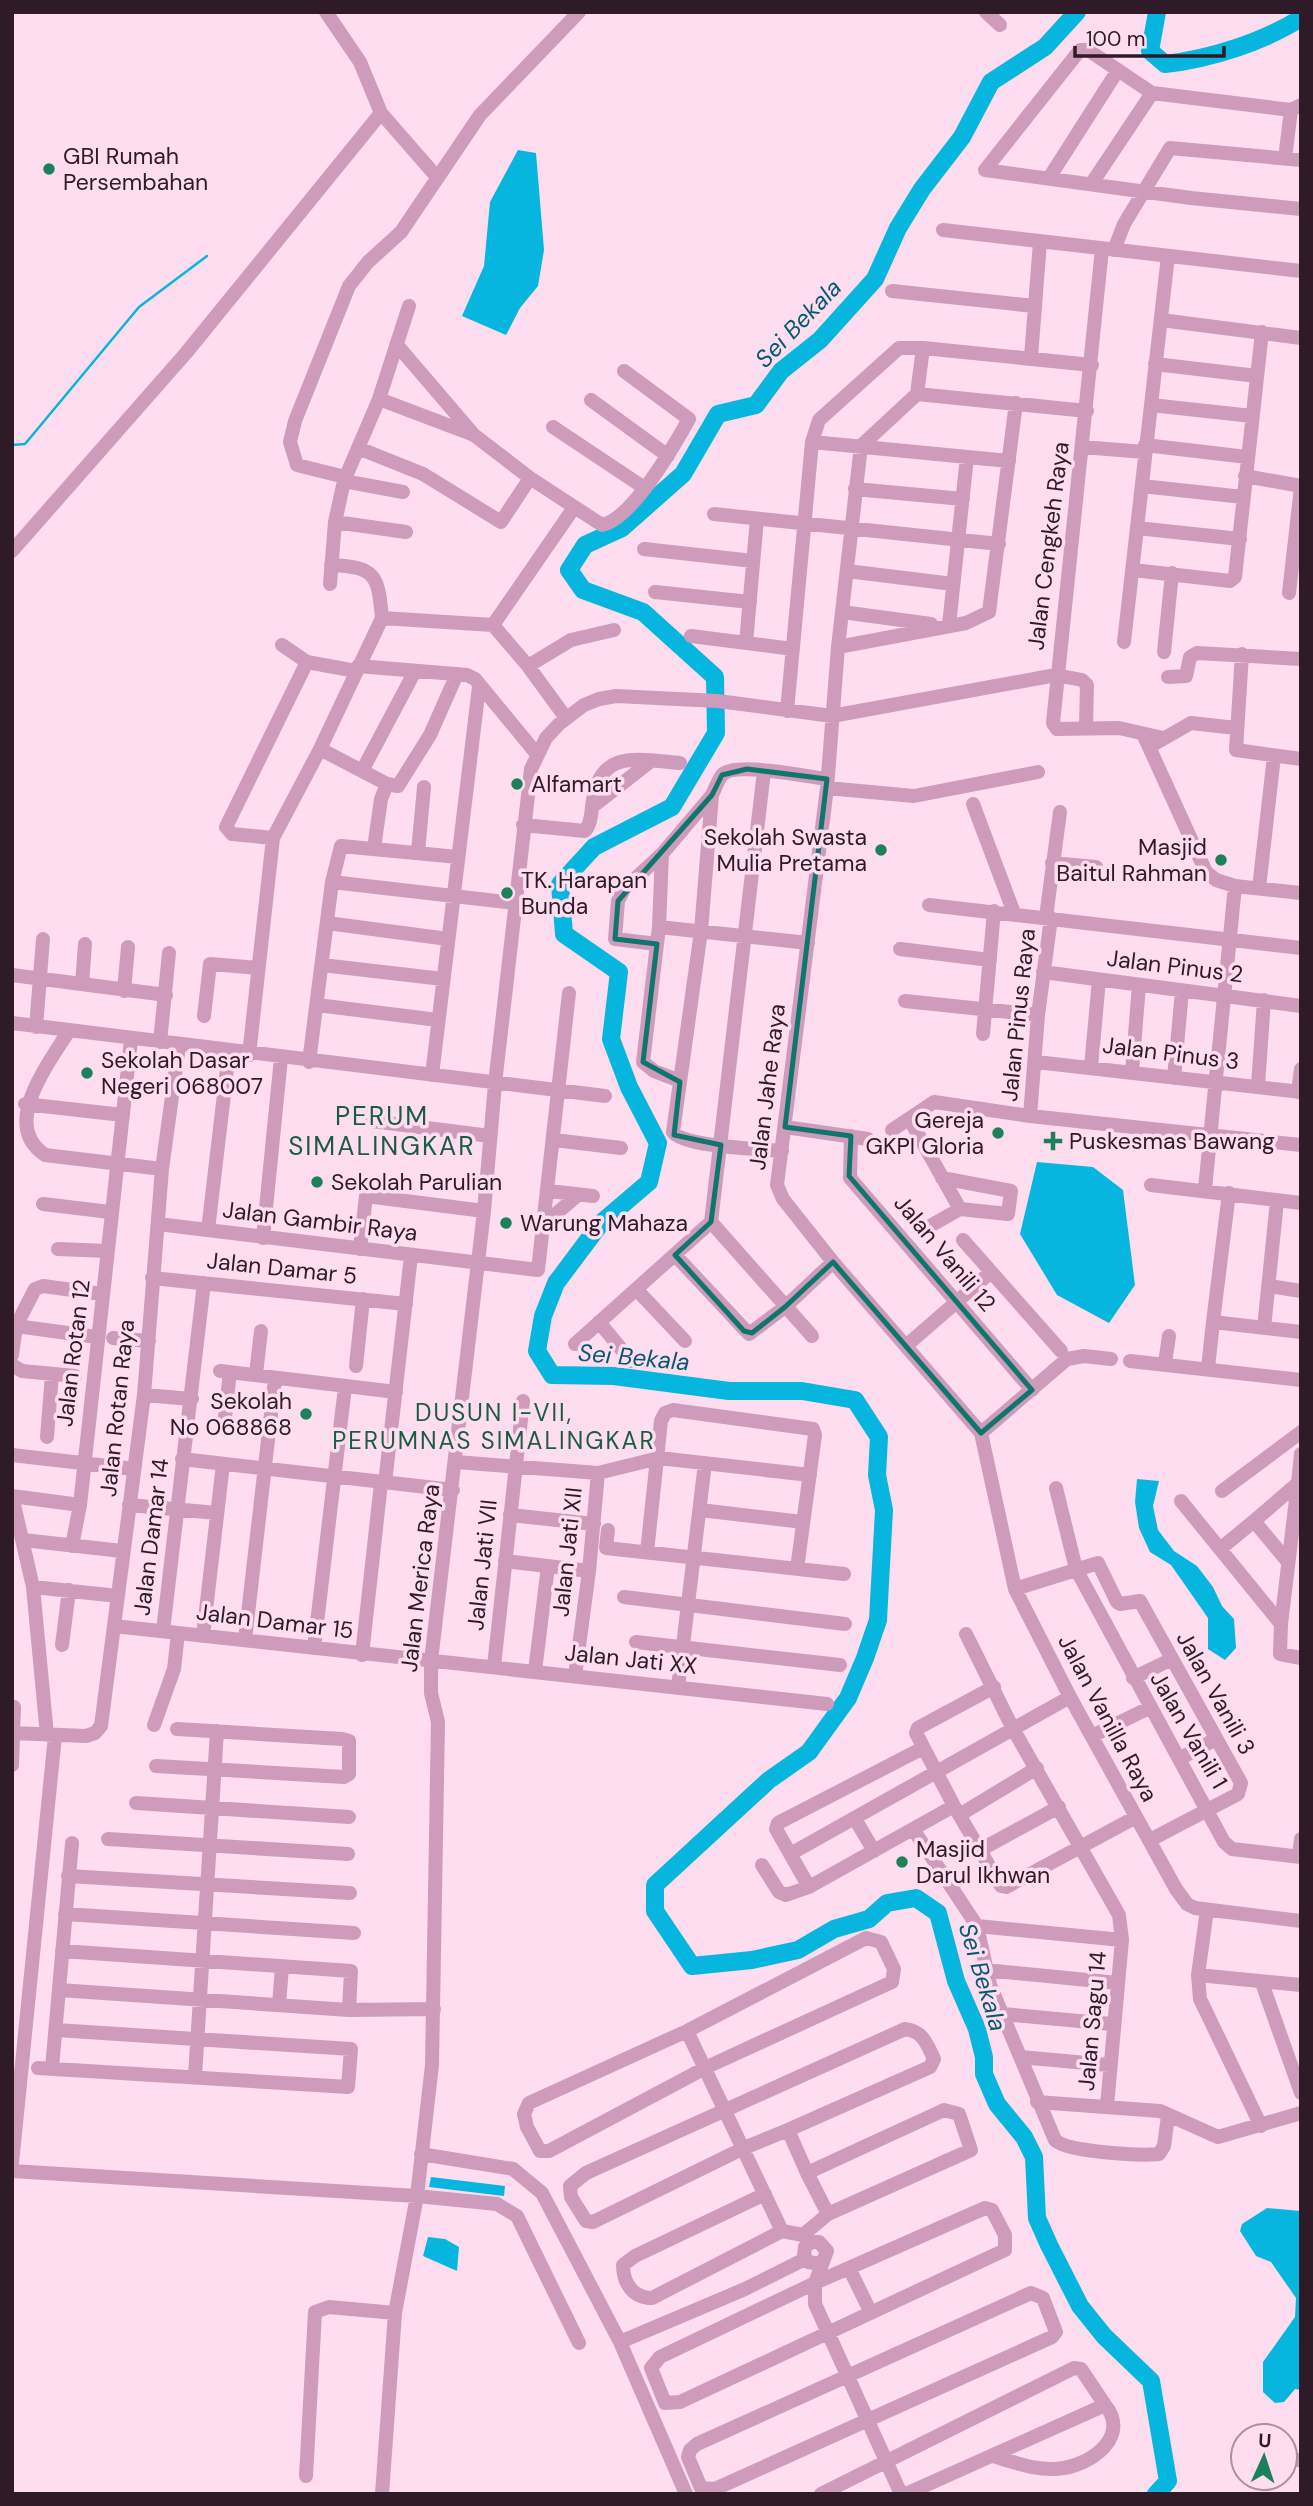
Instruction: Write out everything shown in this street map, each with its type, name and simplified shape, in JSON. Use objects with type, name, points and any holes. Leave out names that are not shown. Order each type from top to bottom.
[{"type":"street","points":[[326,12],[360,62],[381,113],[436,176]]},
{"type":"street","points":[[403,492],[297,465],[290,442],[295,421],[349,286],[368,262],[401,232],[436,176],[480,115],[525,65],[579,12]]},
{"type":"street","points":[[986,12],[1000,25]]},
{"type":"street","points":[[1301,160],[1285,159],[1296,107],[1153,93],[1088,50],[1080,50],[985,170],[1301,209]]},
{"type":"street","points":[[1049,178],[1118,70]]},
{"type":"street","points":[[1092,183],[1153,93]]},
{"type":"street","points":[[12,551],[186,354],[381,113]]},
{"type":"street","name":"Jalan Cengkeh Raya","points":[[712,701],[832,716],[1056,675],[1108,250],[1170,148],[1285,159]]},
{"type":"street","points":[[943,230],[1301,271]]},
{"type":"street","points":[[1031,357],[1040,243]]},
{"type":"street","points":[[1124,642],[1168,256]]},
{"type":"street","points":[[892,291],[1034,306]]},
{"type":"street","points":[[330,584],[335,522],[344,479],[379,399],[409,306]]},
{"type":"street","points":[[1161,320],[1301,338]]},
{"type":"street","points":[[1133,570],[1232,581],[1236,575],[1262,332]]},
{"type":"street","points":[[397,345],[466,422],[474,435]]},
{"type":"street","points":[[787,711],[812,442],[819,420],[899,348],[1031,357],[1092,365]]},
{"type":"street","points":[[861,446],[917,394],[923,348]]},
{"type":"street","points":[[1154,364],[1257,376]]},
{"type":"street","points":[[379,399],[474,435],[573,509],[602,525],[607,524],[643,488],[668,456],[690,419],[624,372]]},
{"type":"street","points":[[917,394],[1087,411]]},
{"type":"street","points":[[591,400],[668,456]]},
{"type":"street","points":[[838,647],[979,619],[989,612],[1016,403]]},
{"type":"street","points":[[1151,405],[1252,416]]},
{"type":"street","points":[[553,427],[643,488]]},
{"type":"street","points":[[812,442],[1009,461]]},
{"type":"street","name":"Jalan Jahe Raya","points":[[861,446],[838,647],[827,784],[777,1185],[783,1199],[833,1262],[981,1433]]},
{"type":"street","points":[[1082,447],[1247,457]]},
{"type":"street","points":[[358,448],[423,474],[501,522],[530,478]]},
{"type":"street","points":[[945,626],[953,584],[967,457]]},
{"type":"street","points":[[1245,476],[1301,486],[1289,593]]},
{"type":"street","points":[[1142,486],[1243,497]]},
{"type":"street","points":[[855,489],[963,499]]},
{"type":"street","points":[[493,625],[573,509]]},
{"type":"street","points":[[714,514],[999,544]]},
{"type":"street","points":[[746,643],[757,519]]},
{"type":"street","points":[[335,522],[406,532]]},
{"type":"street","points":[[1137,528],[1240,539]]},
{"type":"street","points":[[644,549],[753,561]]},
{"type":"street","points":[[249,1055],[273,838],[320,749],[382,618],[379,586],[369,573],[360,567],[331,565]]},
{"type":"street","points":[[847,571],[953,584]]},
{"type":"street","points":[[1164,652],[1172,573]]},
{"type":"street","points":[[655,592],[750,602]]},
{"type":"street","points":[[842,612],[945,626]]},
{"type":"street","points":[[382,618],[493,625],[528,666],[566,718]]},
{"type":"street","points":[[528,666],[571,640],[614,630]]},
{"type":"street","points":[[691,636],[793,649]]},
{"type":"street","points":[[282,645],[307,662],[457,674],[475,679],[536,753]]},
{"type":"street","points":[[1168,677],[1186,676],[1190,657],[1197,653],[1301,659]]},
{"type":"street","points":[[1242,654],[1236,750],[1301,759]]},
{"type":"street","points":[[273,838],[232,834],[226,827],[307,662]]},
{"type":"street","points":[[362,771],[415,671]]},
{"type":"street","points":[[320,749],[387,784],[398,786],[430,735],[457,674]]},
{"type":"street","points":[[1086,726],[1087,685],[1082,680],[1056,675],[1054,726],[1076,731],[1086,726],[1119,728],[1146,741],[1163,738],[1191,723],[1236,728]]},
{"type":"street","points":[[432,1076],[479,687]]},
{"type":"street","name":"Jalan Merica Raya","points":[[382,2494],[395,2314],[417,2196],[432,2065],[438,1722],[431,1693],[431,1661],[484,1211],[523,825],[536,753],[546,738],[566,718],[599,699],[616,696],[712,701]]},
{"type":"street","points":[[1146,741],[1206,872],[1216,880],[1235,886],[1301,893]]},
{"type":"street","points":[[1259,888],[1274,756]]},
{"type":"street","points":[[523,825],[585,831],[590,824],[600,775],[610,765],[627,759],[680,763]]},
{"type":"street","points":[[592,807],[651,761]]},
{"type":"street","points":[[657,944],[617,941],[614,931],[618,901],[624,889],[662,854],[712,795],[722,775],[730,770],[764,772],[914,796],[1038,772]]},
{"type":"street","points":[[575,1344],[711,1222],[764,772]]},
{"type":"street","points":[[374,848],[381,799],[387,784]]},
{"type":"street","points":[[418,852],[424,786]]},
{"type":"street","points":[[712,795],[701,931],[674,1135],[721,1145],[782,1151]]},
{"type":"street","points":[[973,804],[1014,913]]},
{"type":"street","points":[[929,905],[1048,917],[1052,863],[1060,812]]},
{"type":"street","points":[[309,1062],[332,882],[341,846],[458,857]]},
{"type":"street","points":[[662,854],[659,927],[642,1062],[654,1072],[680,1081]]},
{"type":"street","points":[[1052,863],[1096,867]]},
{"type":"street","points":[[332,882],[514,903]]},
{"type":"street","points":[[1205,1189],[1208,1135],[1235,886]]},
{"type":"street","points":[[983,1034],[994,911]]},
{"type":"street","name":"Jalan Pinus Raya","points":[[1030,1116],[1048,917],[1301,948]]},
{"type":"street","points":[[327,923],[448,939]]},
{"type":"street","points":[[659,927],[807,943]]},
{"type":"street","points":[[36,1027],[43,939]]},
{"type":"street","points":[[82,984],[85,944]]},
{"type":"street","points":[[124,990],[128,947]]},
{"type":"street","points":[[900,949],[990,960]]},
{"type":"street","points":[[160,1042],[169,953]]},
{"type":"street","points":[[204,1016],[210,964],[258,968]]},
{"type":"street","points":[[322,965],[443,979]]},
{"type":"street","name":"Jalan Pinus 2","points":[[1043,972],[1301,1006]]},
{"type":"street","points":[[12,975],[166,995]]},
{"type":"street","points":[[1091,1067],[1099,980]]},
{"type":"street","points":[[1132,1072],[1139,985]]},
{"type":"street","points":[[1174,1078],[1182,991]]},
{"type":"street","points":[[545,1223],[569,993]]},
{"type":"street","points":[[1258,1086],[1264,1000]]},
{"type":"street","points":[[905,1001],[1038,1015]]},
{"type":"street","points":[[317,1005],[438,1020]]},
{"type":"street","points":[[12,1023],[249,1055],[605,1096]]},
{"type":"street","points":[[68,1031],[25,1104],[21,1124],[37,1150],[45,1155],[162,1169]]},
{"type":"street","name":"Jalan Rotan 12","points":[[72,1546],[80,1505],[110,1212],[131,1040]]},
{"type":"street","name":"Jalan Rotan Raya","points":[[13,1733],[86,1736],[95,1733],[101,1726],[144,1395],[162,1169],[179,1046]]},
{"type":"street","points":[[208,1230],[229,1052]]},
{"type":"street","points":[[263,1238],[281,1058]]},
{"type":"street","name":"Jalan Pinus 3","points":[[1036,1062],[1174,1078],[1215,1080],[1299,1092]]},
{"type":"street","points":[[1299,1092],[1301,1069]]},
{"type":"street","points":[[892,1130],[934,1102],[1030,1116],[1301,1145]]},
{"type":"street","points":[[25,1104],[123,1115]]},
{"type":"street","points":[[910,1120],[960,1209]]},
{"type":"street","points":[[372,1121],[490,1136]]},
{"type":"street","points":[[785,1127],[868,1139]]},
{"type":"street","name":"Jalan Vanili 12","points":[[851,1136],[850,1178],[1032,1390]]},
{"type":"street","points":[[554,1140],[621,1148]]},
{"type":"street","points":[[929,1226],[960,1209],[1008,1214],[1011,1191],[942,1178]]},
{"type":"street","points":[[1151,1185],[1205,1189],[1301,1203]]},
{"type":"street","points":[[545,1223],[585,1195],[549,1191]]},
{"type":"street","points":[[1208,1368],[1229,1193]]},
{"type":"street","points":[[360,1249],[366,1196],[484,1211]]},
{"type":"street","points":[[1264,1328],[1278,1201]]},
{"type":"street","points":[[43,1204],[110,1212]]},
{"type":"street","points":[[711,1222],[812,1336]]},
{"type":"street","name":"Jalan Gambir Raya","points":[[158,1224],[531,1272],[538,1270],[540,1265],[545,1223]]},
{"type":"street","points":[[963,1240],[1061,1352]]},
{"type":"street","points":[[58,1249],[107,1251]]},
{"type":"street","points":[[676,1255],[749,1334],[785,1307],[833,1262]]},
{"type":"street","points":[[362,1655],[411,1256]]},
{"type":"street","points":[[907,1345],[991,1272]]},
{"type":"street","name":"Jalan Damar 5","points":[[152,1278],[406,1304]]},
{"type":"street","name":"Jalan Damar 14","points":[[163,1631],[204,1283]]},
{"type":"street","points":[[12,1355],[16,1326],[35,1289],[43,1286],[102,1294]]},
{"type":"street","points":[[1269,1286],[1301,1291]]},
{"type":"street","points":[[636,1289],[685,1341]]},
{"type":"street","points":[[356,1366],[363,1299]]},
{"type":"street","points":[[599,1322],[631,1361]]},
{"type":"street","points":[[1213,1322],[1301,1332]]},
{"type":"street","points":[[16,1326],[97,1337]]},
{"type":"street","points":[[256,1374],[261,1331]]},
{"type":"street","points":[[1165,1363],[1169,1336]]},
{"type":"street","points":[[113,1338],[149,1341]]},
{"type":"street","points":[[981,1433],[1069,1357],[1111,1359]]},
{"type":"street","points":[[1130,1361],[1301,1380]]},
{"type":"street","points":[[12,1365],[22,1371],[75,1376]]},
{"type":"street","points":[[225,1417],[225,1372],[396,1392]]},
{"type":"street","points":[[47,1437],[52,1374]]},
{"type":"street","points":[[245,1640],[275,1379]]},
{"type":"street","points":[[314,1648],[345,1387]]},
{"type":"street","points":[[144,1395],[192,1399]]},
{"type":"street","name":"Jalan Jati VII","points":[[494,1666],[523,1401]]},
{"type":"street","points":[[648,1552],[661,1421],[665,1413],[673,1410],[808,1426],[815,1435],[797,1569]]},
{"type":"street","points":[[1222,1491],[1301,1432]]},
{"type":"street","name":"Jalan Vanilla Raya","points":[[981,1433],[1015,1589],[1166,1874],[1187,1904],[1207,1910],[1301,1921]]},
{"type":"street","points":[[1301,1454],[1292,1566],[1281,1623],[1279,1652],[1301,1658]]},
{"type":"street","points":[[12,1455],[134,1469]]},
{"type":"street","points":[[456,1462],[598,1473],[659,1458],[810,1475]]},
{"type":"street","points":[[182,1459],[453,1490]]},
{"type":"street","points":[[678,1688],[705,1462]]},
{"type":"street","points":[[203,1636],[223,1464]]},
{"type":"street","name":"Jalan Jati XII","points":[[575,1676],[589,1572],[601,1527],[598,1473]]},
{"type":"street","points":[[1220,1549],[1299,1483]]},
{"type":"street","name":"Jalan Vanili 1","points":[[1056,1488],[1076,1569],[1227,1847],[1300,1856]]},
{"type":"street","points":[[12,2163],[51,1735],[33,1587],[12,1496],[80,1505]]},
{"type":"street","points":[[1181,1501],[1281,1623]]},
{"type":"street","points":[[129,1505],[217,1513]]},
{"type":"street","points":[[700,1510],[803,1522]]},
{"type":"street","points":[[510,1516],[601,1527],[606,1548],[844,1574]]},
{"type":"street","points":[[1254,1521],[1292,1566]]},
{"type":"street","points":[[23,1540],[122,1551]]},
{"type":"street","points":[[505,1561],[589,1572]]},
{"type":"street","name":"Jalan Vanili 3","points":[[1076,1569],[1098,1563],[1117,1602],[1120,1604],[1140,1601],[1241,1787],[1238,1794],[1150,1840]]},
{"type":"street","points":[[535,1671],[548,1566]]},
{"type":"street","points":[[1015,1589],[1076,1569]]},
{"type":"street","points":[[33,1587],[118,1596]]},
{"type":"street","points":[[62,1645],[69,1590]]},
{"type":"street","points":[[624,1597],[845,1624]]},
{"type":"street","name":"Jalan Damar 15","points":[[114,1626],[431,1661]]},
{"type":"street","points":[[154,1725],[174,1669],[178,1633]]},
{"type":"street","name":"Jalan Sagu 14","points":[[966,1634],[1013,1727],[1119,1915],[1122,1940],[1112,2024],[1107,2106]]},
{"type":"street","points":[[636,1642],[840,1665]]},
{"type":"street","points":[[1133,1678],[1170,1660]]},
{"type":"street","name":"Jalan Jati XX","points":[[431,1661],[827,1704]]},
{"type":"street","points":[[994,1687],[918,1728],[917,1737],[999,1883],[1006,1887],[1136,1816]]},
{"type":"street","points":[[792,1853],[1070,1697]]},
{"type":"street","points":[[12,1765],[14,1707]]},
{"type":"street","points":[[1092,1736],[1149,1707]]},
{"type":"street","points":[[156,1766],[344,1777],[349,1774],[351,1746],[349,1741],[342,1739],[177,1728]]},
{"type":"street","points":[[195,2076],[217,1731]]},
{"type":"street","points":[[1179,1759],[1216,1739]]},
{"type":"street","points":[[809,1887],[776,1829],[778,1823],[923,1748]]},
{"type":"street","points":[[762,1865],[783,1896],[809,1887],[913,1829],[957,1810],[1037,1768]]},
{"type":"street","points":[[136,1803],[349,1816]]},
{"type":"street","points":[[981,1850],[1059,1807]]},
{"type":"street","points":[[855,1819],[874,1851]]},
{"type":"street","points":[[913,1829],[977,1926],[985,1970],[1037,2102],[1058,2143],[1085,2149],[1159,2154],[1164,2146],[1168,2116]]},
{"type":"street","points":[[108,1839],[348,1854]]},
{"type":"street","points":[[1300,1856],[1301,1839]]},
{"type":"street","points":[[56,2029],[351,2049],[348,2087],[45,2068],[56,2029],[72,1843]]},
{"type":"street","points":[[68,1876],[350,1893]]},
{"type":"street","points":[[1207,1910],[1198,1975],[1200,1999],[1261,2126]]},
{"type":"street","points":[[65,1914],[354,1933]]},
{"type":"street","points":[[977,1926],[1122,1940]]},
{"type":"street","points":[[866,1938],[881,1942],[894,1969],[892,1982],[707,2067],[549,2151],[540,2151],[527,2127],[524,2114],[529,2103],[687,2031],[866,1938]]},
{"type":"street","points":[[62,1951],[351,1971],[349,2010]]},
{"type":"street","points":[[279,2005],[282,1967]]},
{"type":"street","points":[[985,1970],[1118,1983]]},
{"type":"street","points":[[1198,1975],[1301,1985]]},
{"type":"street","points":[[1262,1983],[1301,2093]]},
{"type":"street","points":[[59,1990],[349,2010],[434,2009]]},
{"type":"street","points":[[1003,2014],[1112,2024]]},
{"type":"street","points":[[905,2029],[915,2030],[922,2036],[934,2059],[930,2067],[788,2130],[744,2148],[593,2222],[586,2221],[581,2216],[571,2197],[570,2186],[586,2173],[905,2029]]},
{"type":"street","points":[[687,2031],[707,2067],[782,2231]]},
{"type":"street","points":[[1020,2057],[1109,2065]]},
{"type":"street","points":[[1037,2102],[1148,2109],[1218,2137],[1301,2113]]},
{"type":"street","points":[[807,2173],[943,2110],[959,2114],[971,2150],[828,2214],[806,2239],[804,2251],[812,2261],[815,2304],[887,2463],[904,2494],[1105,2405]]},
{"type":"street","points":[[788,2130],[828,2214]]},
{"type":"street","points":[[421,2154],[513,2169],[529,2179],[542,2193],[620,2342],[686,2494]]},
{"type":"street","points":[[12,2171],[417,2196],[497,2204],[517,2216],[579,2343]]},
{"type":"street","points":[[620,2342],[827,2255],[826,2247],[819,2242],[782,2231],[652,2298],[641,2298],[632,2293],[623,2274],[623,2265],[635,2256],[765,2194]]},
{"type":"street","points":[[979,2209],[992,2210],[1005,2235],[1006,2250],[680,2402],[665,2403],[652,2378],[651,2368],[660,2357],[815,2283],[979,2209]]},
{"type":"street","points":[[849,2268],[871,2313]]},
{"type":"street","points":[[1031,2293],[1043,2298],[1056,2332],[1052,2337],[867,2418],[715,2489],[701,2488],[688,2457],[690,2450],[697,2444],[847,2374],[1031,2293]]},
{"type":"street","points":[[306,2476],[315,2312],[329,2307],[395,2314]]},
{"type":"street","points":[[821,2494],[1074,2368],[1081,2369],[1114,2415],[1116,2427],[1113,2438],[1082,2462],[1064,2468],[1040,2469],[993,2456]]},
{"type":"highlighted area","points":[[747,769],[827,779],[785,1127],[851,1136],[849,1176],[1032,1390],[981,1433],[833,1262],[785,1307],[752,1333],[744,1331],[675,1255],[711,1222],[721,1145],[674,1135],[680,1082],[643,1062],[657,944],[615,939],[618,901],[712,795],[722,775]]},
{"type":"water","points":[[518,150],[536,153],[544,250],[538,286],[520,308],[506,335],[462,316],[484,266],[490,202]]},
{"type":"water","points":[[1037,1162],[1093,1167],[1123,1190],[1135,1285],[1109,1323],[1057,1295],[1020,1234]]},
{"type":"water","points":[[1137,1479],[1159,1481],[1153,1506],[1158,1530],[1174,1551],[1197,1566],[1213,1587],[1222,1606],[1234,1619],[1236,1648],[1225,1660],[1208,1649],[1208,1618],[1171,1565],[1150,1552],[1139,1528],[1135,1502]]},
{"type":"water","points":[[431,2177],[505,2186],[504,2196],[429,2187]]},
{"type":"water","points":[[1267,2208],[1301,2211],[1301,2390],[1295,2389],[1284,2402],[1275,2403],[1263,2392],[1263,2362],[1295,2317],[1296,2298],[1271,2262],[1256,2256],[1240,2231],[1242,2224]]},
{"type":"water","points":[[428,2237],[445,2239],[459,2247],[457,2271],[423,2256]]},
{"type":"waterway","name":"Sei Bekala","points":[[1077,12],[1045,47],[991,82],[962,137],[922,189],[898,228],[875,279],[820,340],[781,371],[756,405],[718,414],[683,474],[622,528],[585,545],[569,570],[583,590],[643,612],[715,677],[716,733],[672,807],[594,847],[560,884],[564,934],[619,972],[611,1039],[629,1087],[658,1143],[649,1182],[601,1223],[556,1283],[543,1316],[537,1351],[552,1375],[614,1376],[729,1391],[802,1391],[855,1400],[879,1437],[877,1475],[884,1510],[878,1620],[848,1698],[809,1752],[769,1780],[655,1885],[655,1911],[692,1966],[752,1960],[798,1950],[834,1929],[869,1919],[887,1903],[916,1898],[938,1913],[956,1981],[977,2029],[984,2057],[984,2074],[997,2104],[1024,2137],[1034,2157],[1037,2218],[1049,2245],[1080,2306],[1104,2336],[1151,2381],[1168,2481],[1156,2494]]},
{"type":"waterway","name":"Sei Bekala","points":[[1157,12],[1150,51],[1165,64],[1236,48],[1270,35],[1301,18]]},
{"type":"waterway","points":[[12,445],[25,444],[139,307],[207,256]]},
{"type":"place","name":"GBI Rumah Persembahan","points":[[49,169]]},
{"type":"place","name":"Alfamart","points":[[517,784]]},
{"type":"place","name":"Sekolah Swasta Mulia Pretama","points":[[881,850]]},
{"type":"place","name":"Masjid Baitul Rahman","points":[[1221,860]]},
{"type":"place","name":"TK. Harapan Bunda","points":[[507,893]]},
{"type":"place","name":"Sekolah Dasar Negeri 068007","points":[[87,1073]]},
{"type":"place","name":"Gereja GKPI Gloria","points":[[998,1133]]},
{"type":"place","name":"Puskesmas Bawang","points":[[1053,1141]]},
{"type":"place","name":"Sekolah Parulian","points":[[317,1182]]},
{"type":"place","name":"Warung Mahaza","points":[[506,1223]]},
{"type":"place","name":"Sekolah No 068868","points":[[306,1414]]},
{"type":"place","name":"Masjid Darul Ikhwan","points":[[902,1862]]},
{"type":"district","name":"PERUM SIMALINGKAR","points":[[382,1131]]},
{"type":"district","name":"DUSUN I-VII, PERUMNAS SIMALINGKAR","points":[[494,1426]]}]
